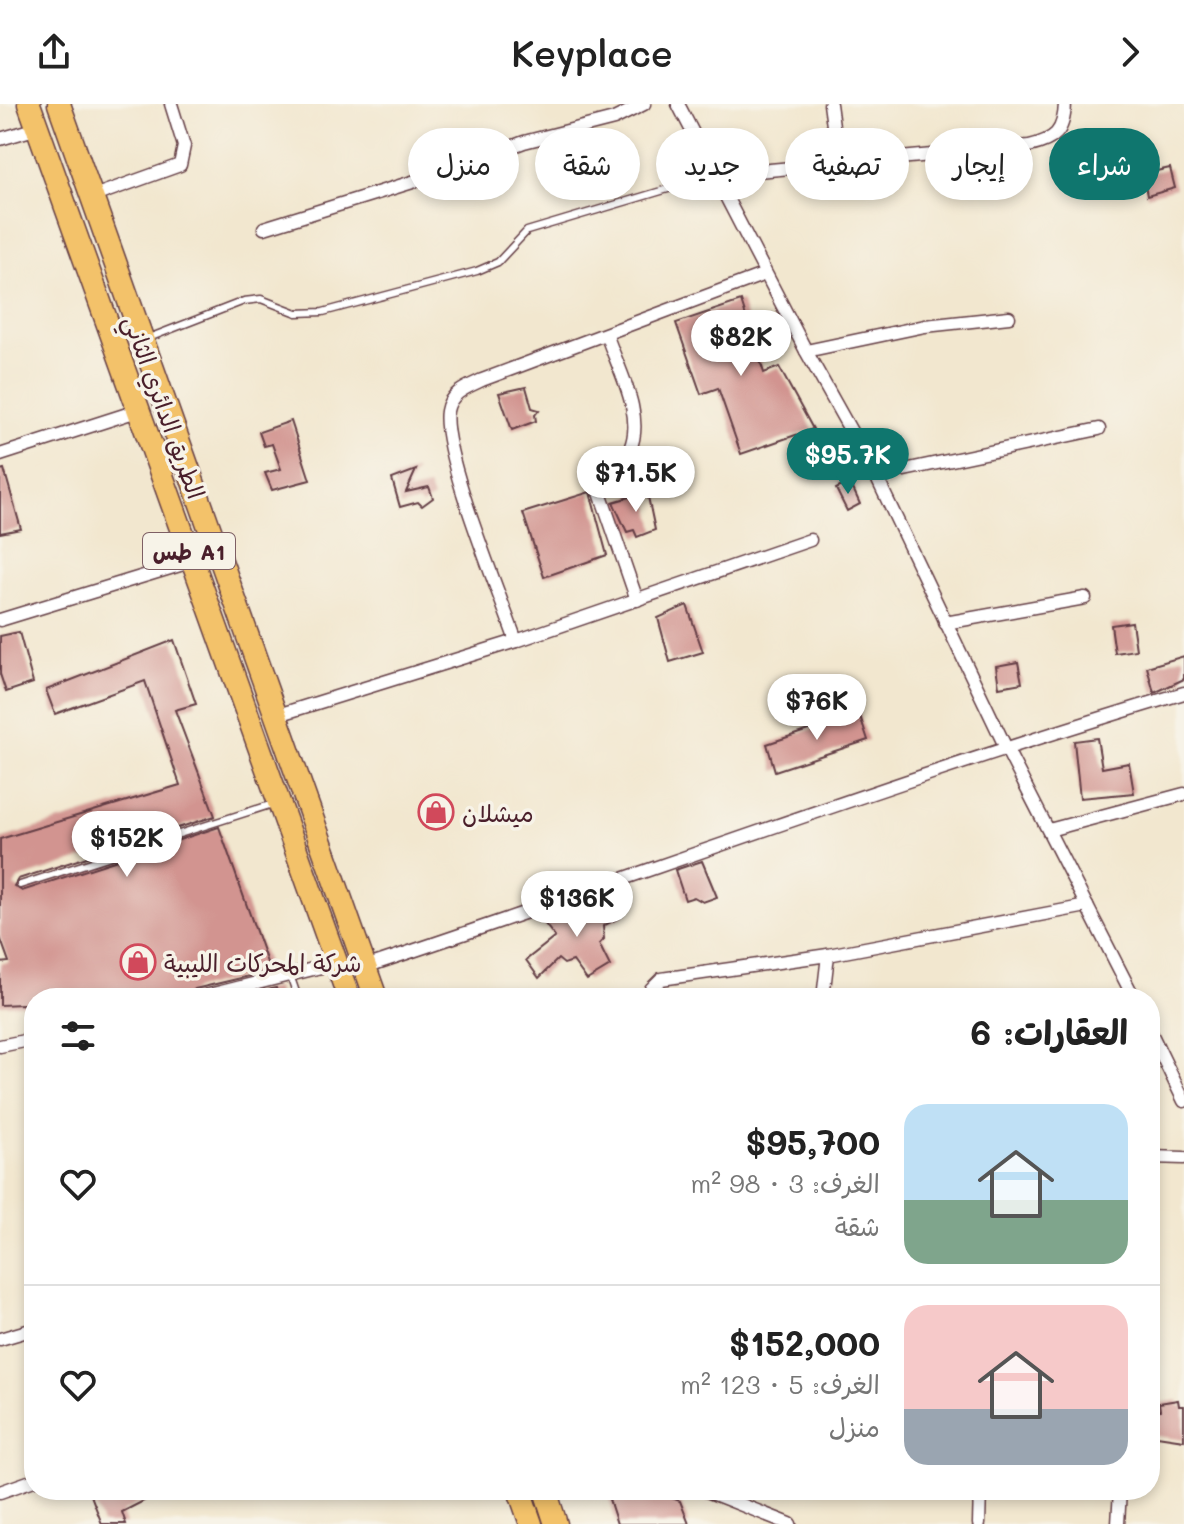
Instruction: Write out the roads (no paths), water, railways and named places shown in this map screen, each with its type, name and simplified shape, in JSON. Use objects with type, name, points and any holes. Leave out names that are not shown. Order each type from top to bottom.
[{"type":"highway","name":"الطريق الدائري الثاني","points":[[29,104],[346,988]]},
{"type":"highway","name":"الطريق الدائري الثاني","points":[[59,104],[372,988]]},
{"type":"highway","points":[[523,1500],[531,1524]]},
{"type":"highway","points":[[548,1500],[556,1524]]},
{"type":"street","points":[[91,197],[180,165],[185,151],[171,104]]},
{"type":"street","points":[[264,228],[448,171],[524,142],[614,119],[644,104]]},
{"type":"street","points":[[678,104],[691,128]]},
{"type":"street","points":[[830,104],[833,128]]},
{"type":"street","points":[[909,155],[1051,141],[1062,128],[1065,104]]},
{"type":"street","points":[[0,139],[38,128]]},
{"type":"street","points":[[728,200],[806,351],[876,476],[1006,748],[1129,988]]},
{"type":"street","points":[[516,641],[466,500],[446,413],[450,401],[466,387],[765,274]]},
{"type":"street","points":[[806,351],[925,326],[1009,317]]},
{"type":"street","points":[[607,336],[635,419],[635,436],[630,449],[601,462],[596,469],[597,484],[637,600]]},
{"type":"street","points":[[0,455],[137,411]]},
{"type":"street","points":[[876,476],[1099,429]]},
{"type":"street","points":[[278,715],[516,641],[810,540]]},
{"type":"street","points":[[0,620],[193,561]]},
{"type":"street","points":[[945,623],[1085,598]]},
{"type":"street","points":[[365,967],[1006,748],[1184,693]]},
{"type":"street","points":[[1049,830],[1184,794]]},
{"type":"street","points":[[652,988],[661,979],[828,955],[1087,906]]},
{"type":"street","points":[[824,988],[828,955]]},
{"type":"street","points":[[237,988],[337,963]]},
{"type":"street","points":[[0,1046],[24,1041]]},
{"type":"street","points":[[1160,1052],[1184,1101]]},
{"type":"street","points":[[1160,1157],[1184,1158]]},
{"type":"street","points":[[0,1339],[24,1332]]},
{"type":"street","points":[[0,1492],[24,1484]]},
{"type":"street","points":[[729,1500],[790,1524]]},
{"type":"street","points":[[979,1524],[980,1500]]},
{"type":"street","points":[[1118,1524],[1119,1500]]},
{"type":"lane","points":[[144,340],[244,301],[261,299],[297,313],[323,312],[477,271],[498,262],[527,231],[656,193]]},
{"type":"lane","points":[[20,885],[279,801]]},
{"type":"lane","points":[[290,975],[295,988]]},
{"type":"place","name":"ميشلان","points":[[436,812]]},
{"type":"place","name":"شركة المحركات الليبية","points":[[138,962]]}]
